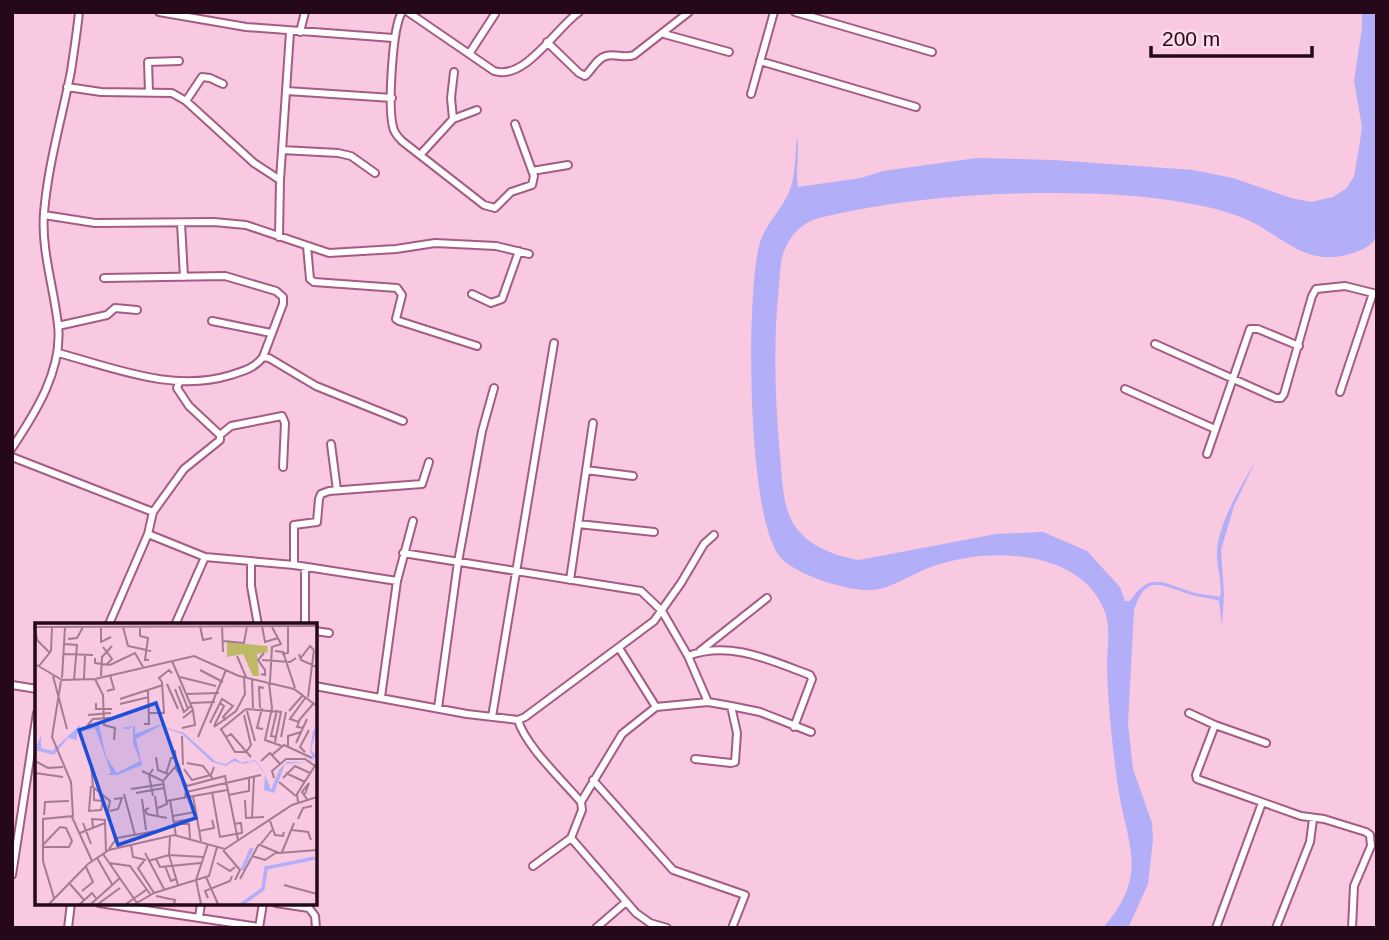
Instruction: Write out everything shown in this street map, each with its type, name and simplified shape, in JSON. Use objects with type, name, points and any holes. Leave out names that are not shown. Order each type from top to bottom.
[{"type":"street","points":[[12,448],[40,400],[58,354],[58,326],[45,242],[44,215],[49,168],[67,87],[79,12]]},
{"type":"street","points":[[159,12],[290,32],[393,38]]},
{"type":"street","points":[[300,32],[305,12]]},
{"type":"street","points":[[402,12],[393,38],[392,98],[393,131],[402,141],[490,208],[495,208],[511,192],[532,185],[532,171],[515,124]]},
{"type":"street","points":[[408,12],[494,71],[507,74],[526,64],[579,12]]},
{"type":"street","points":[[421,21],[427,12]]},
{"type":"street","points":[[547,42],[585,76],[601,57],[628,57],[689,12]]},
{"type":"street","points":[[751,94],[774,12]]},
{"type":"street","points":[[795,12],[932,52]]},
{"type":"street","points":[[469,54],[495,14]]},
{"type":"street","points":[[279,237],[290,32]]},
{"type":"street","points":[[664,33],[729,52]]},
{"type":"street","points":[[149,92],[148,62],[179,61]]},
{"type":"street","points":[[760,61],[916,107]]},
{"type":"street","points":[[453,119],[451,99],[454,72]]},
{"type":"street","points":[[186,101],[202,77],[223,84]]},
{"type":"street","points":[[67,87],[101,92],[172,93],[186,101],[254,163],[280,180]]},
{"type":"street","points":[[287,91],[392,98]]},
{"type":"street","points":[[421,155],[453,119],[477,110]]},
{"type":"street","points":[[282,150],[351,156],[375,173]]},
{"type":"street","points":[[532,171],[568,165]]},
{"type":"street","points":[[44,215],[95,223],[214,222],[246,225],[329,253],[396,249],[435,243],[496,246],[529,254]]},
{"type":"street","points":[[181,223],[184,276]]},
{"type":"street","points":[[307,246],[310,279],[314,282],[397,288],[402,295],[397,319],[399,321],[477,346]]},
{"type":"street","points":[[472,294],[491,303],[502,299],[519,251]]},
{"type":"street","points":[[58,354],[178,383],[213,380],[259,363],[283,304],[283,296],[276,291],[225,276],[104,278]]},
{"type":"street","points":[[1155,344],[1276,398],[1283,397],[1312,296],[1317,289],[1345,286],[1375,294],[1340,392]]},
{"type":"street","points":[[58,326],[107,316],[115,307],[137,310]]},
{"type":"street","points":[[212,321],[271,333]]},
{"type":"street","points":[[1207,454],[1249,331],[1252,328],[1299,346]]},
{"type":"street","points":[[492,717],[554,343]]},
{"type":"street","points":[[263,357],[316,386],[403,421]]},
{"type":"street","points":[[178,383],[177,388],[184,400],[220,435]]},
{"type":"street","points":[[438,708],[458,562],[484,422],[494,388]]},
{"type":"street","points":[[1125,388],[1215,429]]},
{"type":"street","points":[[109,623],[148,534],[153,512],[184,469],[220,440],[220,435],[231,426],[282,416],[285,423],[283,467]]},
{"type":"street","points":[[570,579],[593,423]]},
{"type":"street","points":[[331,444],[337,490]]},
{"type":"street","points":[[12,457],[153,512]]},
{"type":"street","points":[[294,565],[294,525],[317,522],[321,494],[337,490],[422,484],[429,462]]},
{"type":"street","points":[[586,470],[632,476]]},
{"type":"street","points":[[381,697],[397,580],[412,521]]},
{"type":"street","points":[[578,524],[654,532]]},
{"type":"street","points":[[148,534],[205,557],[294,565],[397,580]]},
{"type":"street","points":[[317,686],[518,720],[536,711],[654,621],[704,544],[714,535]]},
{"type":"street","points":[[402,553],[641,591],[662,611],[688,656],[708,702]]},
{"type":"street","points":[[176,623],[205,557]]},
{"type":"street","points":[[251,561],[251,586],[258,623]]},
{"type":"street","points":[[305,567],[306,623]]},
{"type":"street","points":[[688,656],[698,652],[767,598]]},
{"type":"street","points":[[317,631],[329,633]]},
{"type":"street","points":[[619,648],[656,707]]},
{"type":"street","points":[[698,652],[743,651],[810,675],[812,680],[794,727]]},
{"type":"street","points":[[12,685],[35,690]]},
{"type":"street","points":[[581,802],[622,734],[656,707],[708,702],[760,712],[811,732]]},
{"type":"street","points":[[695,759],[735,762],[737,733],[731,706]]},
{"type":"street","points":[[1189,713],[1266,743]]},
{"type":"street","points":[[518,720],[530,743],[581,802],[582,810],[571,838],[533,866]]},
{"type":"street","points":[[1215,725],[1196,775],[1197,779],[1262,803],[1314,819],[1324,819],[1370,835],[1374,847],[1354,886],[1352,928]]},
{"type":"street","points":[[12,875],[35,726]]},
{"type":"street","points":[[593,780],[673,870],[745,895],[732,928]]},
{"type":"street","points":[[1216,928],[1262,803]]},
{"type":"street","points":[[1276,928],[1310,842],[1314,819]]},
{"type":"street","points":[[571,838],[636,913],[649,925],[667,928]]},
{"type":"street","points":[[596,928],[626,902]]},
{"type":"street","points":[[68,928],[71,905]]},
{"type":"street","points":[[128,905],[259,927],[263,905]]},
{"type":"street","points":[[199,918],[201,905]]},
{"type":"street","points":[[289,905],[309,908],[315,916],[316,928]]},
{"type":"shaded area","points":[[1362,12],[1377,12],[1377,235],[1361,250],[1340,256],[1317,256],[1297,249],[1247,220],[1192,204],[1133,196],[1054,193],[938,198],[823,217],[798,230],[783,254],[777,307],[775,370],[784,495],[790,517],[802,535],[829,552],[859,560],[996,534],[1043,532],[1087,551],[1120,587],[1125,601],[1130,601],[1144,585],[1151,582],[1220,597],[1218,541],[1232,504],[1256,460],[1234,506],[1221,550],[1224,595],[1222,626],[1219,601],[1163,586],[1150,586],[1144,590],[1134,610],[1128,724],[1133,769],[1152,823],[1153,840],[1148,884],[1129,926],[1103,928],[1118,908],[1127,890],[1131,873],[1129,840],[1112,738],[1105,612],[1093,591],[1075,575],[1053,564],[1029,558],[977,556],[953,561],[886,587],[869,590],[842,586],[812,577],[780,557],[769,534],[755,455],[751,357],[752,311],[759,246],[791,186],[797,137],[798,187],[861,178],[883,171],[977,158],[1054,160],[1193,170],[1233,178],[1311,202],[1333,197],[1347,188],[1354,176],[1359,148],[1362,127],[1354,81]]}]
